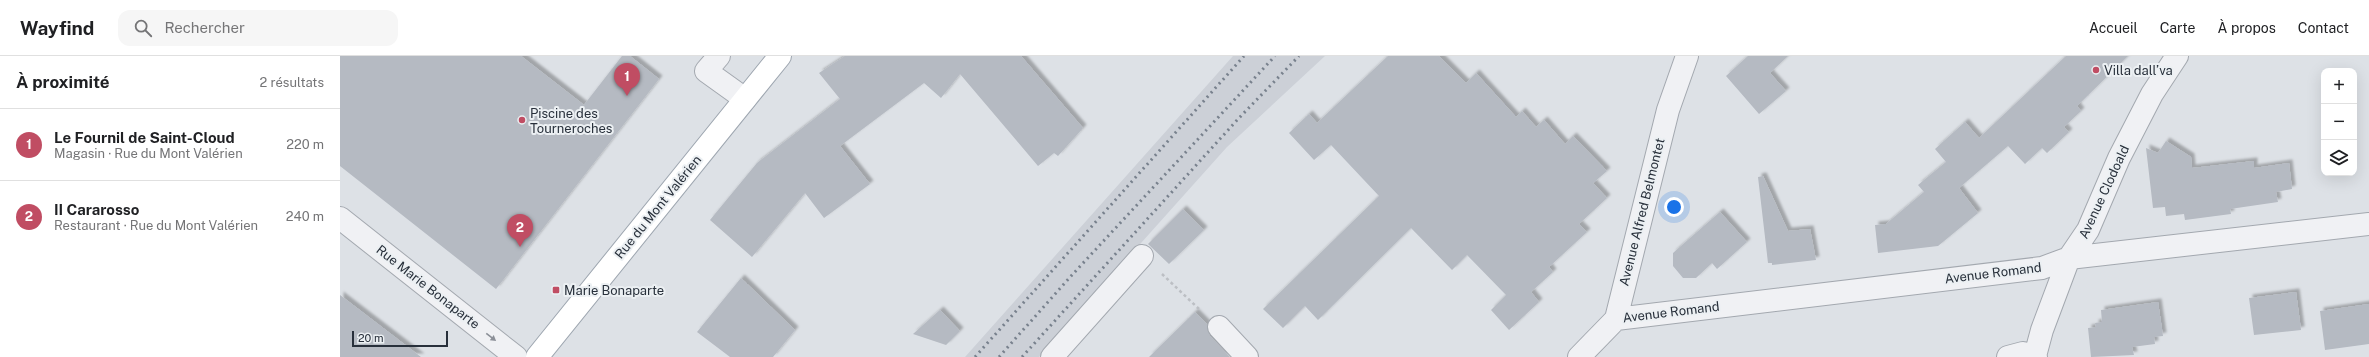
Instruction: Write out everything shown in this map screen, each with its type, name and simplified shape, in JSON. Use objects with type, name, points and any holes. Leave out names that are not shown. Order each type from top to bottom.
[{"type":"main road","name":"Rue du Mont Valérien","points":[[537,357],[780,56]]},
{"type":"street","name":"Avenue Alfred Belmontet","points":[[1616,319],[1668,110],[1687,56]]},
{"type":"street","name":"Avenue Clodoald","points":[[2035,357],[2042,330],[2069,258],[2088,230],[2119,158],[2152,94],[2177,56]]},
{"type":"street","points":[[713,64],[745,99]]},
{"type":"street","name":"Rue Marie Bonaparte","points":[[340,218],[516,357]]},
{"type":"street","name":"Avenue Romand","points":[[1616,319],[2042,268],[2069,258],[2369,224]]},
{"type":"street","points":[[1052,357],[1142,256]]},
{"type":"street","points":[[1579,357],[1616,319]]},
{"type":"street","points":[[1219,327],[1247,357]]},
{"type":"street","points":[[2008,357],[2023,353],[2035,357]]},
{"type":"path","points":[[1142,256],[1219,327]]},
{"type":"shaded area","points":[[1233,56],[1325,56],[1227,147],[1039,357],[965,357]]},
{"type":"building","points":[[340,56],[521,56],[584,105],[622,56],[630,56],[659,79],[496,289],[340,166]]},
{"type":"building","points":[[845,56],[1021,56],[1083,128],[1058,156],[1054,153],[1038,166],[960,74],[941,98],[924,83],[840,146],[870,184],[824,218],[805,193],[752,257],[710,220],[757,163],[840,99],[819,73]]},
{"type":"building","points":[[1388,56],[1439,56],[1466,83],[1476,73],[1516,117],[1522,111],[1536,127],[1544,120],[1565,144],[1573,136],[1607,171],[1593,183],[1607,198],[1579,224],[1587,232],[1549,267],[1553,272],[1531,292],[1539,302],[1509,330],[1491,310],[1506,295],[1467,255],[1452,270],[1411,228],[1318,320],[1305,306],[1283,328],[1263,309],[1379,196],[1331,145],[1314,160],[1289,133],[1309,114],[1317,123]]},
{"type":"building","points":[[1748,56],[1788,56],[1770,73],[1786,91],[1759,114],[1726,76]]},
{"type":"building","points":[[2066,56],[2128,56],[2077,106],[2081,111],[2064,127],[2069,132],[2047,153],[2042,148],[2025,164],[2008,146],[1959,188],[1978,213],[1938,246],[1878,253],[1875,225],[1886,224],[1924,192],[1918,185],[1946,162],[1935,149],[1965,122],[1979,138]]},
{"type":"building","points":[[2166,141],[2191,157],[2192,168],[2254,161],[2254,168],[2289,163],[2292,189],[2276,192],[2278,202],[2230,209],[2231,214],[2185,220],[2184,214],[2166,216],[2165,207],[2153,208],[2146,148],[2158,153]]},
{"type":"building","points":[[1763,176],[1788,231],[1810,229],[1816,260],[1772,265],[1772,263],[1768,263],[1758,177]]},
{"type":"building","points":[[1183,209],[1204,230],[1169,264],[1148,244]]},
{"type":"building","points":[[1720,212],[1747,242],[1717,269],[1712,263],[1696,278],[1683,278],[1673,266],[1673,253]]},
{"type":"building","points":[[741,278],[795,330],[773,357],[730,357],[697,332]]},
{"type":"building","points":[[2296,292],[2301,330],[2254,335],[2249,298]]},
{"type":"building","points":[[340,295],[421,357],[340,357]]},
{"type":"building","points":[[2158,302],[2163,336],[2154,337],[2155,344],[2132,347],[2134,355],[2091,357],[2088,328],[2096,327],[2095,323],[2102,322],[2101,310]]},
{"type":"building","points":[[2369,304],[2369,344],[2325,350],[2320,311]]},
{"type":"building","points":[[940,310],[960,331],[946,345],[913,334]]},
{"type":"building","points":[[1195,312],[1207,324],[1210,336],[1230,357],[1149,357]]},
{"type":"railway","points":[[975,357],[1244,56]]},
{"type":"railway","points":[[999,357],[1072,275],[1275,56]]},
{"type":"railway","points":[[1022,357],[1239,118],[1299,56]]},
{"type":"place","name":"Villa dall’va","points":[[2096,70]]},
{"type":"place","name":"Le Fournil de Saint-Cloud","points":[[627,96]]},
{"type":"place","name":"Piscine des Tourneroches","points":[[522,120]]},
{"type":"place","name":"II Cararosso","points":[[520,247]]},
{"type":"place","name":"Marie Bonaparte","points":[[556,290]]}]
